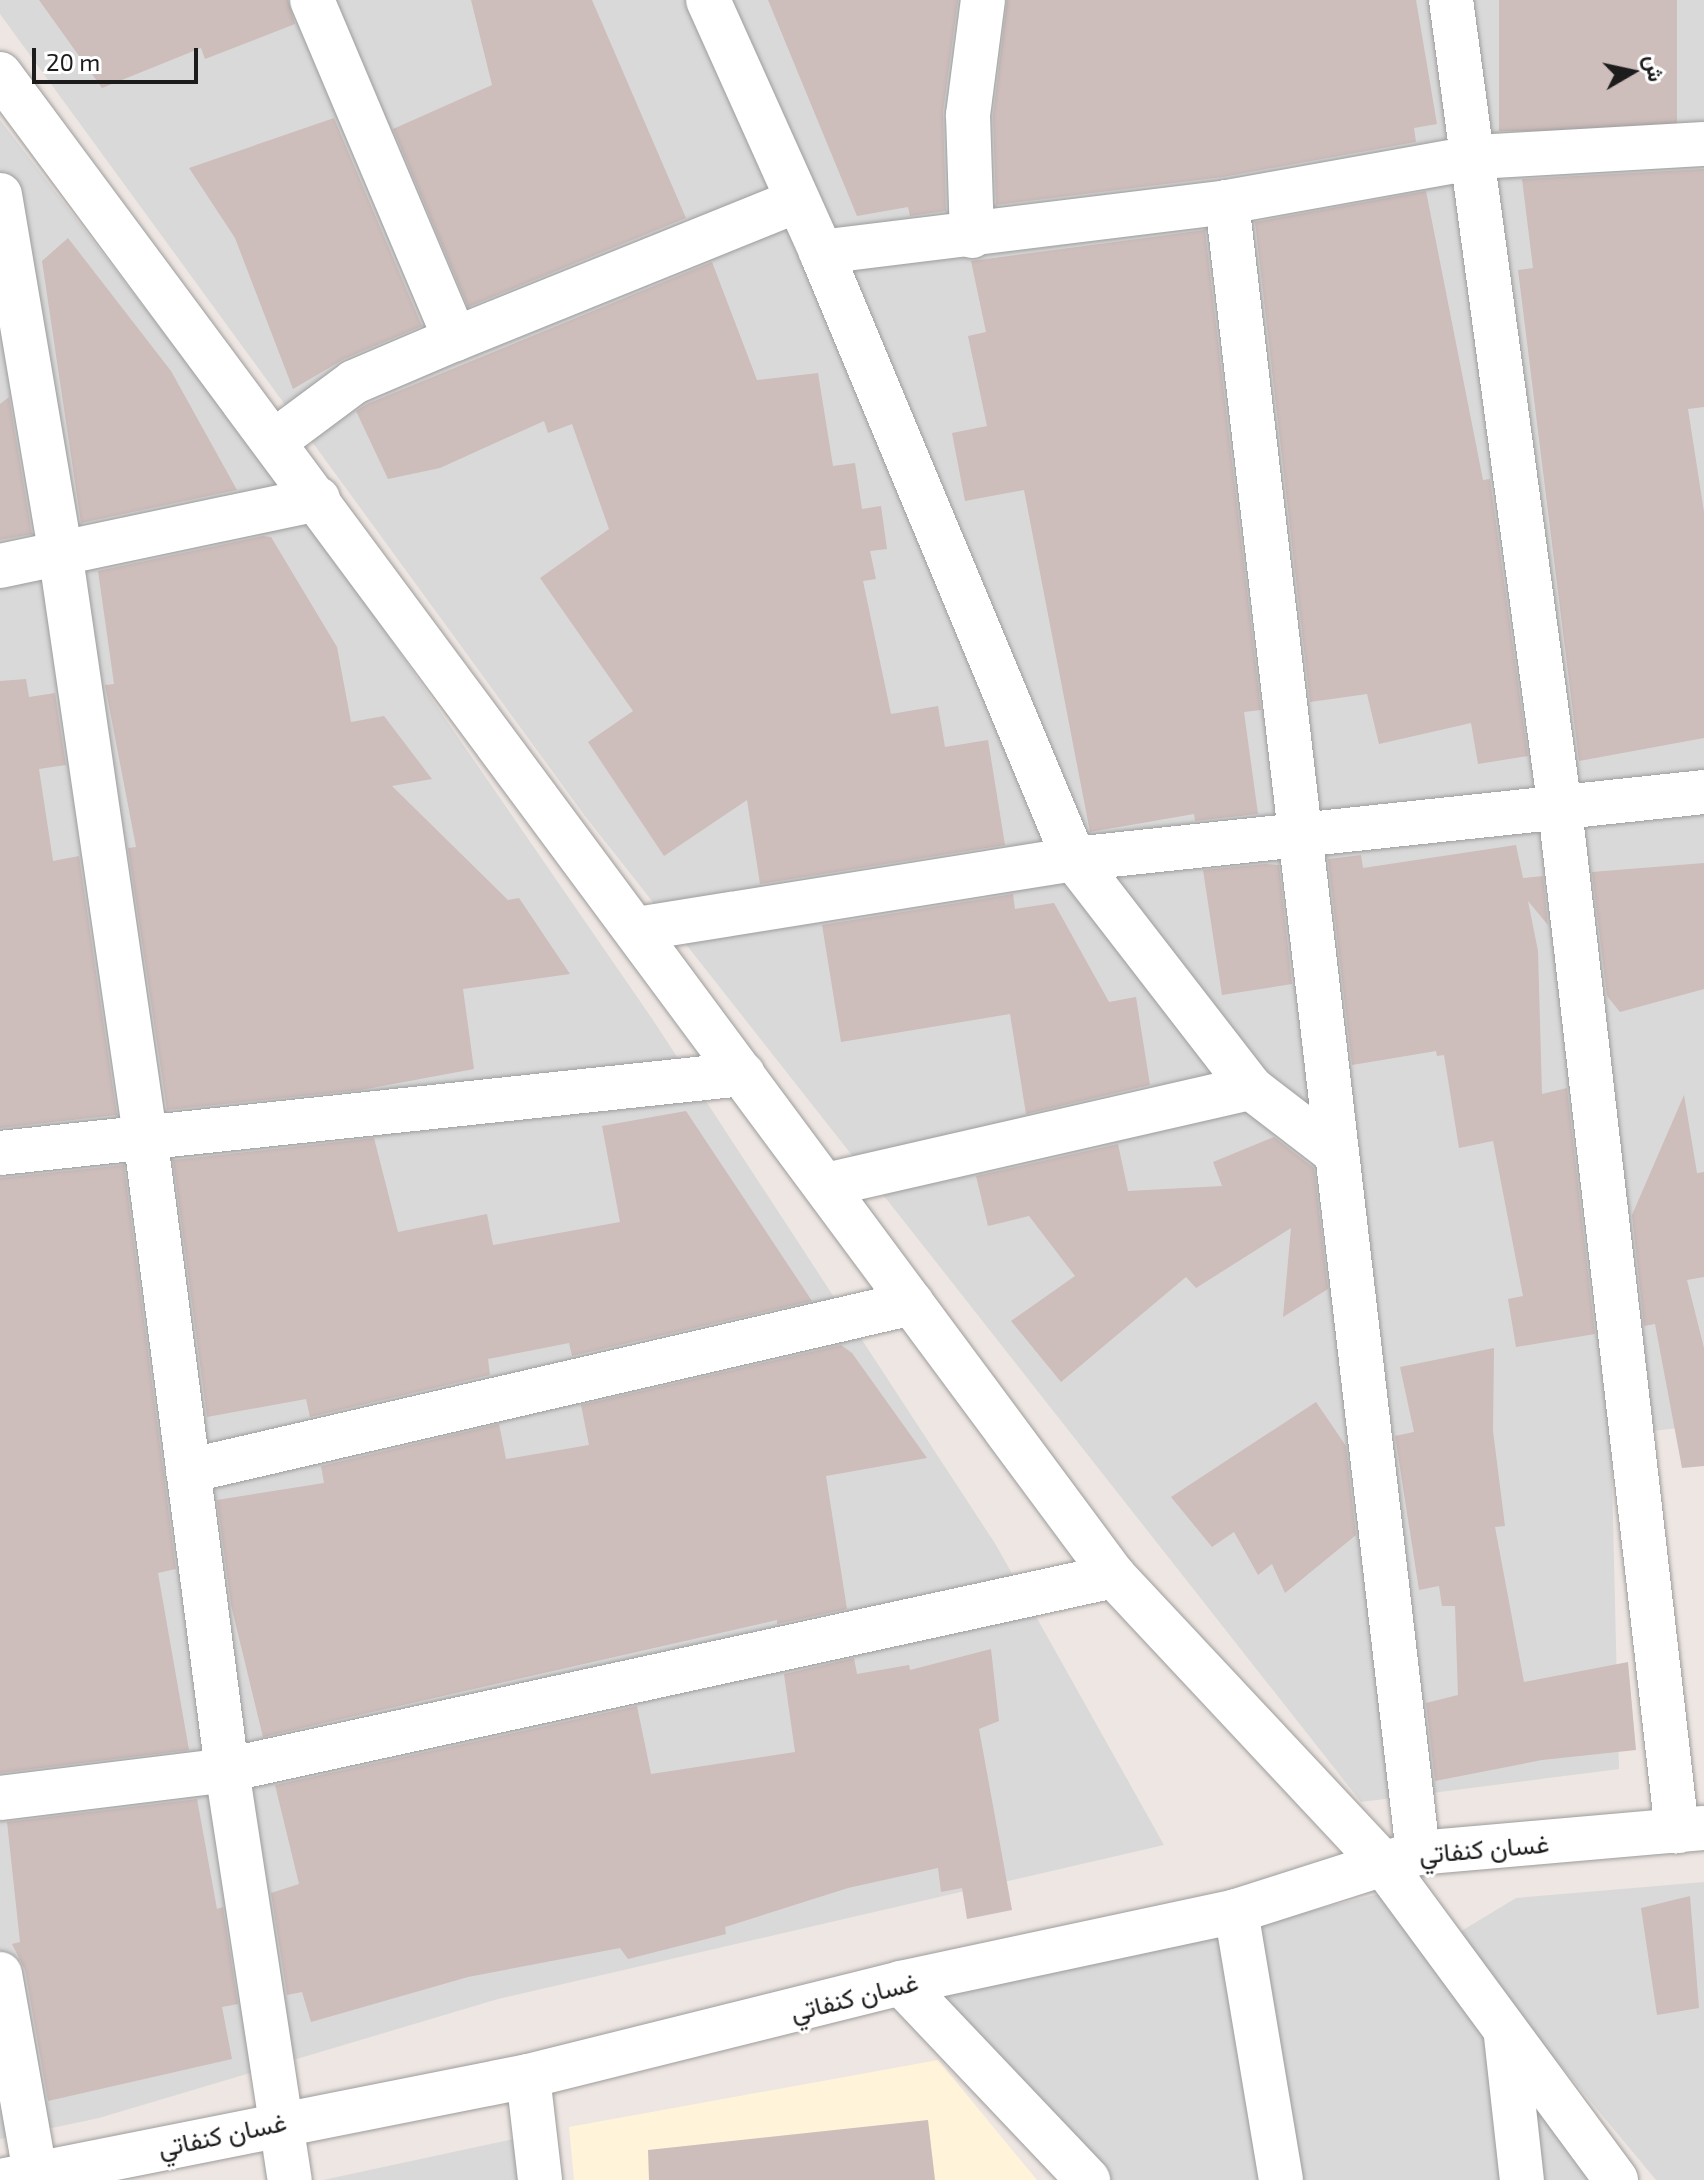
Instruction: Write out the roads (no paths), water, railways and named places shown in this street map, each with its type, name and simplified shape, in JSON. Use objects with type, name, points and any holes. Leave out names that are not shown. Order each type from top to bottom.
[{"type":"street","points":[[312,0],[455,339]]},
{"type":"street","points":[[708,0],[821,252],[1074,859],[1251,1088],[1333,1151]]},
{"type":"street","points":[[972,236],[968,115],[983,0]]},
{"type":"street","points":[[1451,0],[1476,157],[1690,1830]]},
{"type":"street","points":[[0,74],[276,440],[1114,1576],[1399,1857],[1506,2034],[1616,2180]]},
{"type":"street","points":[[821,252],[972,236],[1227,202],[1476,157],[1704,144]]},
{"type":"street","points":[[0,195],[60,551],[145,1135],[227,1770],[290,2180]]},
{"type":"street","points":[[276,440],[354,382],[796,201]]},
{"type":"street","points":[[1227,202],[1333,1151],[1399,1857]]},
{"type":"street","points":[[0,566],[318,499]]},
{"type":"street","points":[[637,929],[1074,859],[1704,792]]},
{"type":"street","points":[[0,1153],[145,1135],[743,1074]]},
{"type":"street","points":[[826,1185],[1251,1088]]},
{"type":"street","points":[[188,1471],[912,1303]]},
{"type":"street","points":[[0,1798],[227,1770],[1114,1576]]},
{"type":"street","name":"غسان كنفاتي","points":[[20,2177],[283,2121],[528,2076],[901,1983],[1236,1911],[1399,1857],[1690,1830]]},
{"type":"street","points":[[1236,1911],[1281,2180]]},
{"type":"street","points":[[0,1974],[20,2177]]},
{"type":"street","points":[[901,1983],[1088,2180]]},
{"type":"street","points":[[1506,2034],[1522,2180]]},
{"type":"street","points":[[528,2076],[540,2180]]}]
